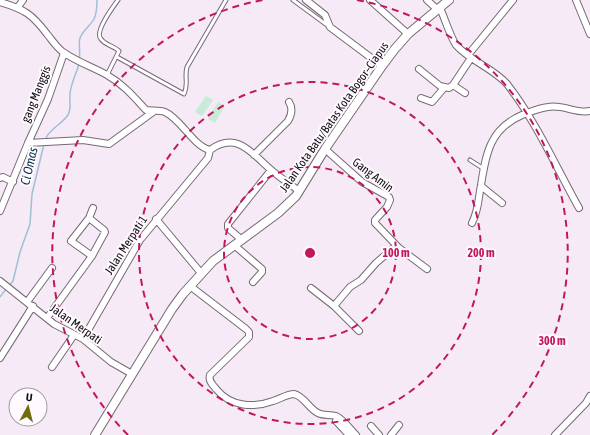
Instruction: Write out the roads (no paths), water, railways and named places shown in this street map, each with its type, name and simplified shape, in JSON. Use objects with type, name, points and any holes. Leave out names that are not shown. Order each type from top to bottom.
[{"type":"main road","name":"Jalan Kota Batu/Batas Kota Bogor–Ciapus","points":[[95,435],[172,309],[190,286],[213,261],[278,213],[299,191],[325,149],[382,66],[408,34],[449,0]]},
{"type":"street","points":[[18,7],[23,0]]},
{"type":"street","points":[[306,0],[326,15],[330,27],[382,66]]},
{"type":"street","points":[[370,0],[408,34]]},
{"type":"street","points":[[427,0],[439,9],[455,42],[470,56],[503,80],[527,113],[579,208]]},
{"type":"street","points":[[421,98],[432,102],[444,88],[449,88],[453,84],[470,56],[513,0]]},
{"type":"street","points":[[576,0],[590,34]]},
{"type":"street","points":[[0,2],[18,7],[33,17],[56,46],[64,53],[107,75],[125,88],[146,110],[153,112],[161,111],[169,115],[202,147],[210,150],[219,144],[230,142],[240,145],[299,191]]},
{"type":"street","name":"gang Manggis","points":[[0,211],[48,99],[64,53]]},
{"type":"street","points":[[419,69],[444,88]]},
{"type":"street","points":[[453,84],[465,93]]},
{"type":"street","points":[[254,155],[288,121],[292,110],[289,102]]},
{"type":"street","points":[[472,223],[478,212],[481,186],[489,148],[498,131],[506,124],[527,113],[551,106],[568,108],[582,112],[590,111]]},
{"type":"street","points":[[28,143],[83,140],[111,144],[153,112]]},
{"type":"street","name":"Gang Amin","points":[[325,149],[362,182],[389,197],[390,200],[388,204],[374,222],[396,246],[426,268]]},
{"type":"street","name":"Jalan Merpati 1","points":[[83,339],[136,246],[156,219],[208,158],[210,155],[210,150]]},
{"type":"street","points":[[242,240],[228,228],[228,224],[271,170]]},
{"type":"street","points":[[0,178],[3,177],[13,182]]},
{"type":"street","points":[[481,186],[502,203]]},
{"type":"street","points":[[92,256],[71,241],[88,218],[93,208]]},
{"type":"street","points":[[47,318],[92,256],[105,230],[88,218]]},
{"type":"street","points":[[156,219],[201,273]]},
{"type":"street","points":[[234,245],[262,269],[262,272],[253,282]]},
{"type":"street","points":[[334,306],[350,287],[361,280],[376,263],[396,246]]},
{"type":"street","points":[[0,358],[52,268]]},
{"type":"street","name":"Jalan Merpati","points":[[0,281],[61,329],[83,339],[111,362],[132,374]]},
{"type":"street","points":[[190,286],[249,332],[248,337],[210,374],[210,382],[221,395],[230,401],[252,405],[262,404],[294,394],[317,412],[335,416],[340,419],[356,435]]},
{"type":"street","points":[[311,288],[334,306],[358,331]]},
{"type":"street","points":[[52,367],[74,335]]},
{"type":"street","points":[[555,435],[586,403],[590,396]]},
{"type":"street","points":[[336,421],[349,435]]},
{"type":"street","points":[[391,435],[399,425]]},
{"type":"street","points":[[371,426],[379,435]]},
{"type":"lane","points":[[107,75],[118,57],[119,52],[101,40],[99,37],[100,29],[118,0]]},
{"type":"lane","points":[[118,57],[184,94],[187,88],[185,75],[187,67],[226,0]]},
{"type":"lane","points":[[293,0],[330,27]]},
{"type":"lane","points":[[470,160],[484,169]]},
{"type":"waterway","name":"Ci Omas","points":[[79,60],[80,38],[94,19],[97,0]]},
{"type":"waterway","name":"Ci Omas","points":[[45,140],[49,133],[68,115],[72,82],[79,64]]},
{"type":"waterway","name":"Ci Omas","points":[[9,286],[13,281],[20,252],[30,224],[32,194],[44,144]]},
{"type":"waterway","name":"Ci Omas","points":[[0,297],[6,289]]}]
